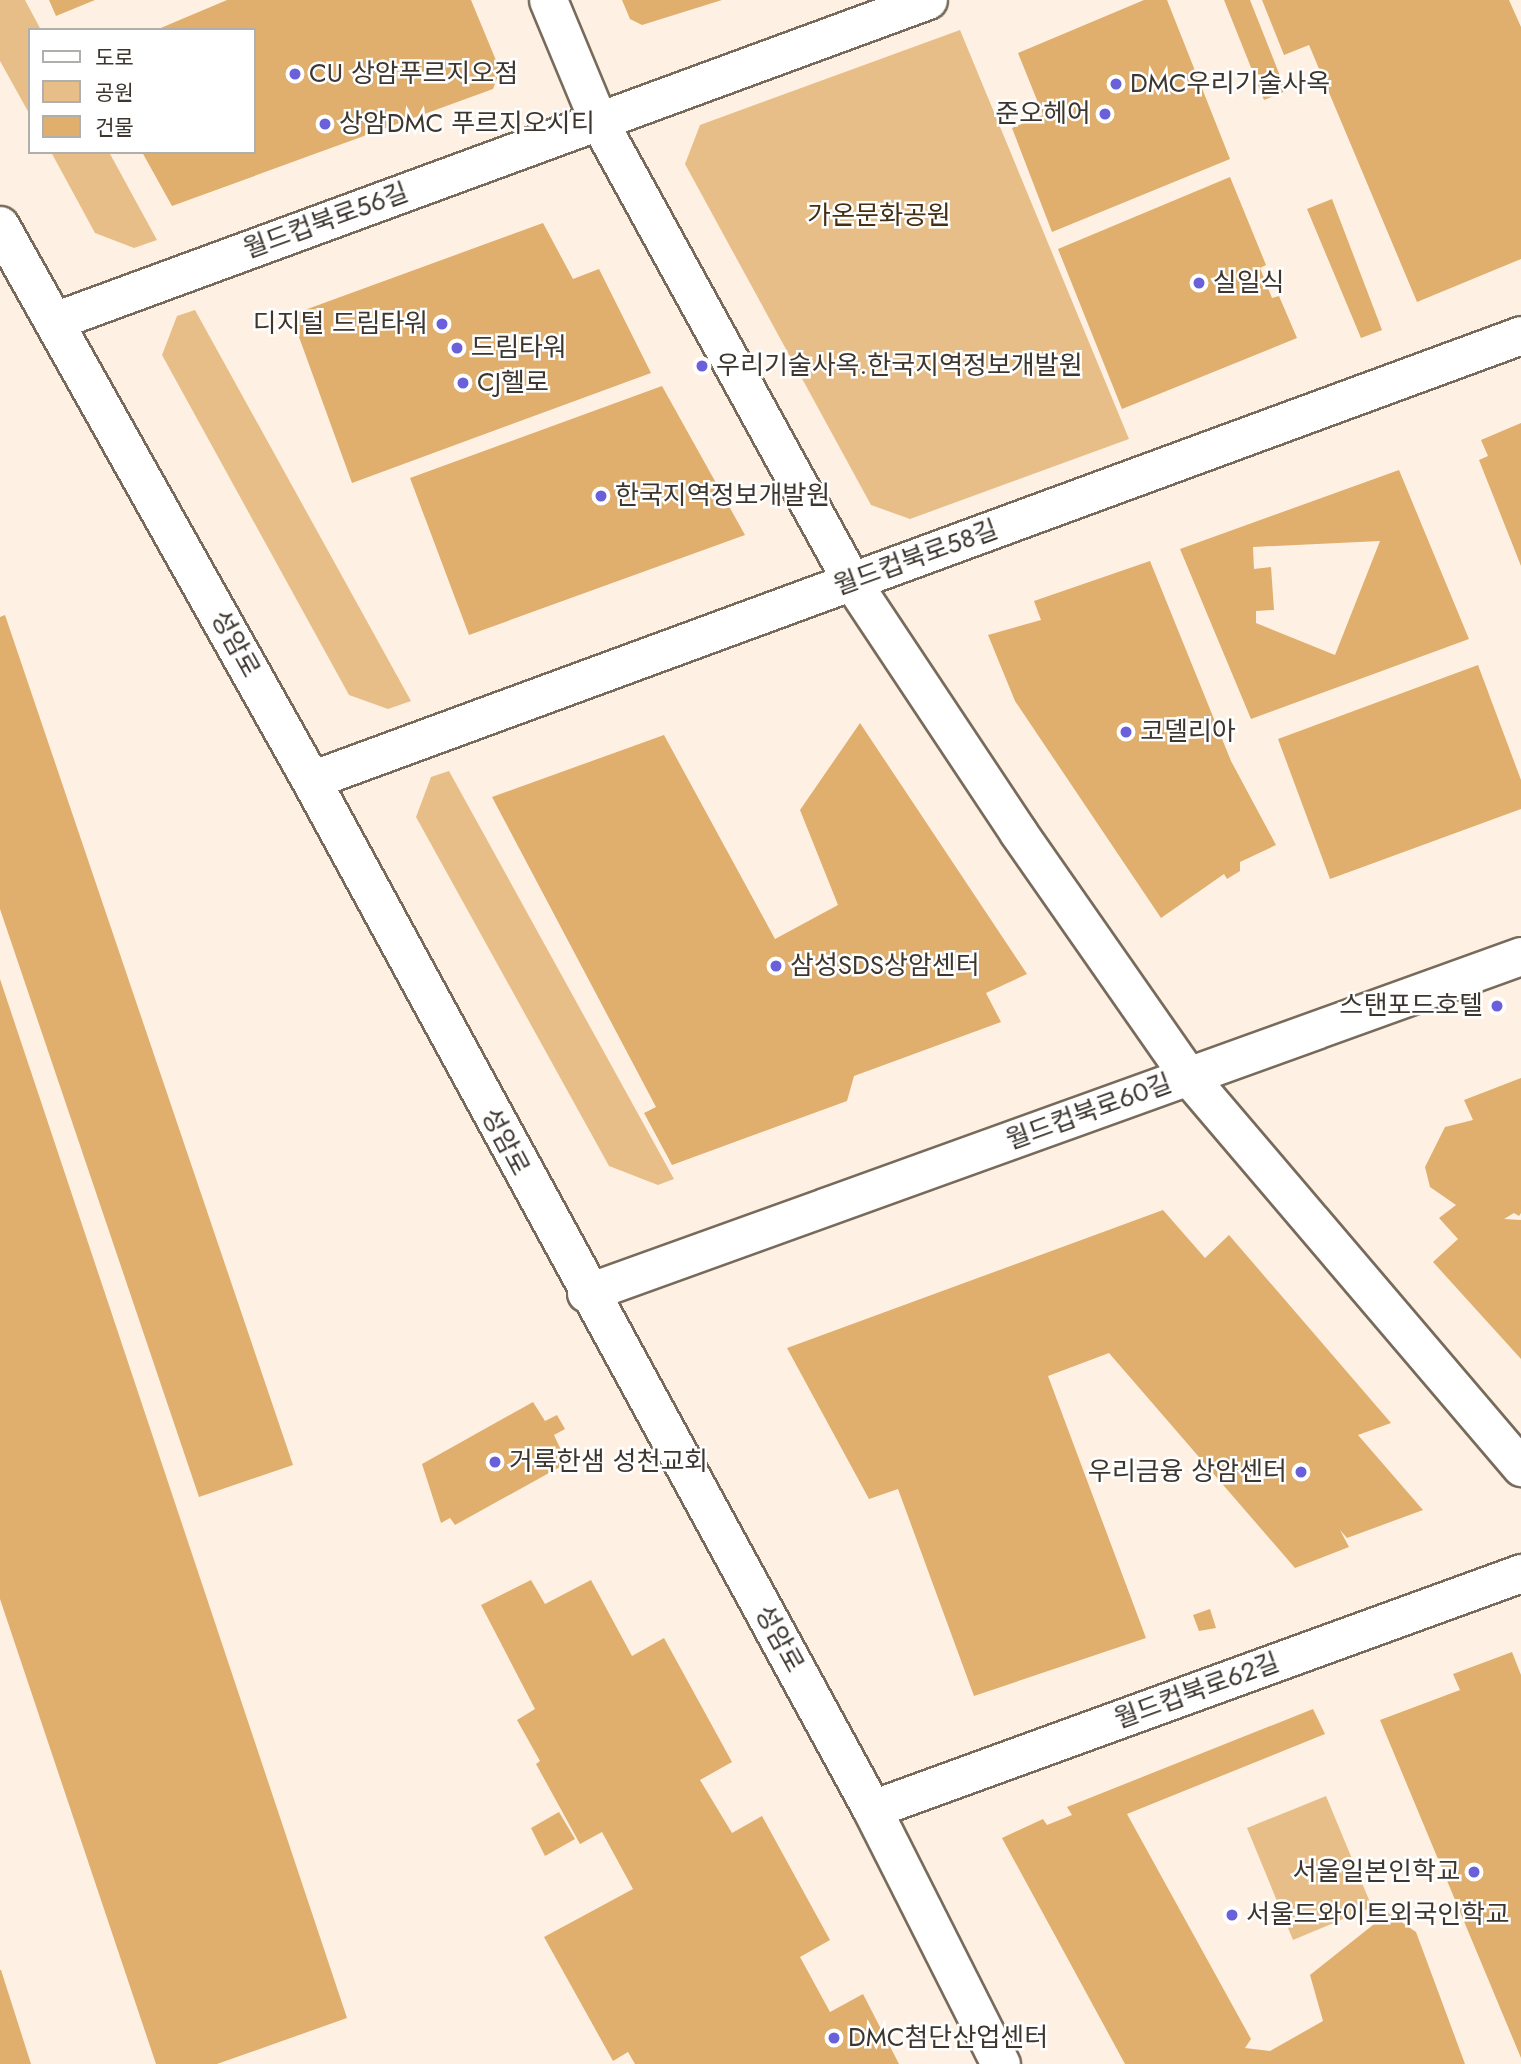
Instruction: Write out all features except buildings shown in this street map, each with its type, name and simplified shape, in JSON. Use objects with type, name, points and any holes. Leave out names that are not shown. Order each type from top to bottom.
[{"type":"main road","name":"성암로","points":[[0,226],[311,780],[586,1293],[872,1809],[1001,2064]]},
{"type":"street","points":[[548,0],[598,120],[852,582],[1188,1076],[1521,957]]},
{"type":"street","name":"월드컵북로56길","points":[[54,321],[928,0]]},
{"type":"street","name":"월드컵북로58길","points":[[311,780],[1521,335]]},
{"type":"street","name":"월드컵북로60길","points":[[586,1293],[1188,1076],[1521,1466]]},
{"type":"street","name":"월드컵북로62길","points":[[872,1809],[1521,1573]]},
{"type":"green space","points":[[0,0],[25,0],[40,28],[28,28],[28,111],[0,61]]},
{"type":"green space","name":"가온문화공원","points":[[960,30],[1129,439],[910,519],[871,505],[685,164],[700,125]]},
{"type":"green space","points":[[52,154],[110,154],[157,240],[134,248],[95,233]]},
{"type":"green space","points":[[195,310],[411,701],[388,709],[349,695],[162,355],[177,316]]},
{"type":"green space","points":[[449,771],[674,1179],[658,1185],[609,1166],[416,817],[431,777]]},
{"type":"green space","points":[[1326,1796],[1372,1907],[1293,1940],[1247,1828]]},
{"type":"place","name":"CU 상암푸르지오점","points":[[295,74]]},
{"type":"place","name":"DMC우리기술사옥","points":[[1116,84]]},
{"type":"place","name":"준오헤어","points":[[1105,114]]},
{"type":"place","name":"상암DMC 푸르지오시티","points":[[325,124]]},
{"type":"place","name":"실일식","points":[[1199,283]]},
{"type":"place","name":"디지털 드림타워","points":[[442,324]]},
{"type":"place","name":"드림타워","points":[[457,348]]},
{"type":"place","name":"우리기술사옥.한국지역정보개발원","points":[[702,366]]},
{"type":"place","name":"CJ헬로","points":[[463,383]]},
{"type":"place","name":"한국지역정보개발원","points":[[601,496]]},
{"type":"place","name":"코델리아","points":[[1126,732]]},
{"type":"place","name":"삼성SDS상암센터","points":[[776,966]]},
{"type":"place","name":"스탠포드호텔","points":[[1497,1006]]},
{"type":"place","name":"거룩한샘 성천교회","points":[[495,1462]]},
{"type":"place","name":"우리금융 상암센터","points":[[1301,1472]]},
{"type":"place","name":"서울일본인학교","points":[[1474,1872]]},
{"type":"place","name":"서울드와이트외국인학교","points":[[1232,1915]]},
{"type":"place","name":"DMC첨단산업센터","points":[[834,2038]]}]
